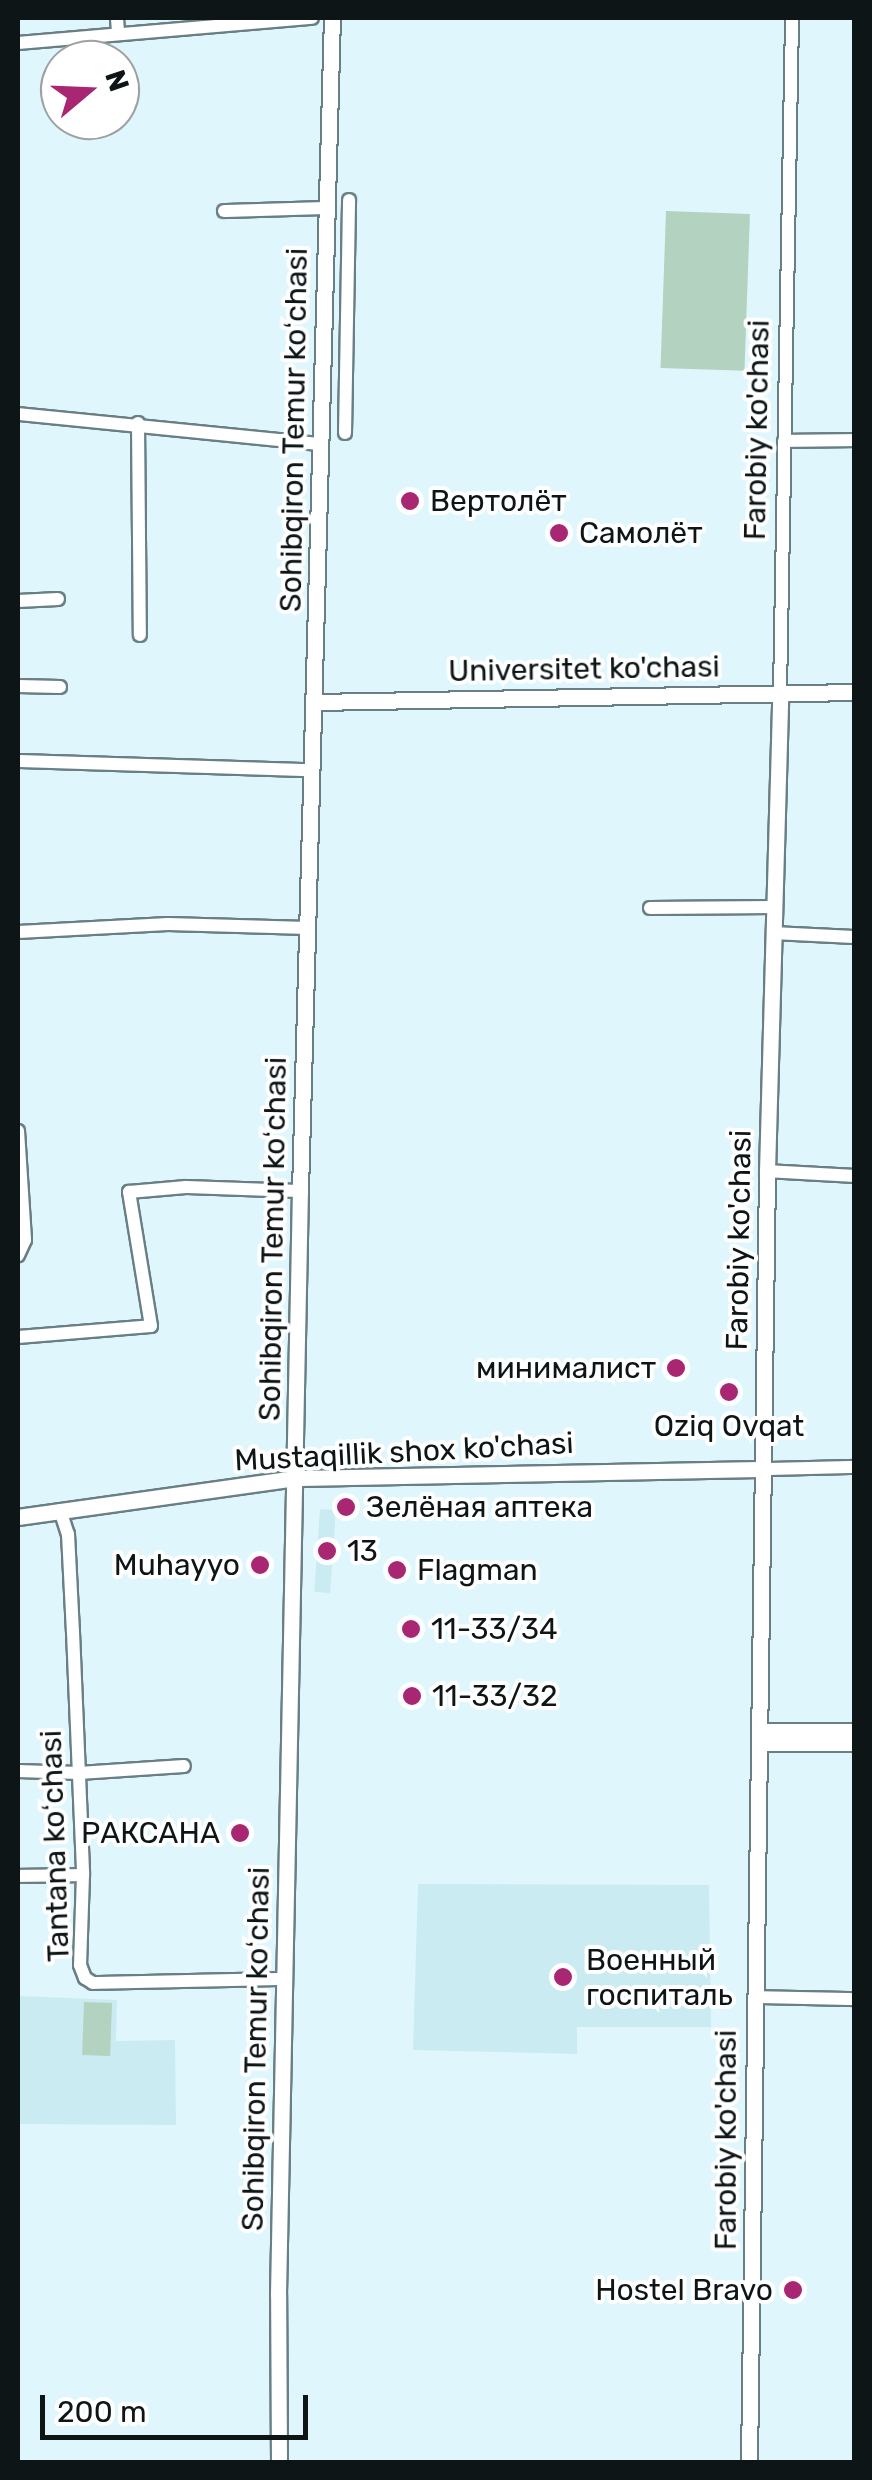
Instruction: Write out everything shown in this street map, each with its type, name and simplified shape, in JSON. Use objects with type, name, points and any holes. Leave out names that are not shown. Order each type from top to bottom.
[{"type":"main road","name":"Sohibqiron Temur koʻchasi","points":[[280,2462],[278,2294],[300,1191],[332,18]]},
{"type":"main road","name":"Universitet ko'chasi","points":[[314,702],[854,692]]},
{"type":"main road","name":"Farobiy ko'chasi","points":[[750,2462],[767,1171],[780,693]]},
{"type":"main road","name":"Mustaqillik shox ko'chasi","points":[[18,1517],[295,1478],[764,1468]]},
{"type":"main road","points":[[762,1737],[854,1731]]},
{"type":"main road","points":[[762,1737],[854,1744]]},
{"type":"street","points":[[118,18],[118,33]]},
{"type":"street","points":[[18,43],[118,33],[154,24],[312,18]]},
{"type":"street","name":"Farobiy ko'chasi","points":[[780,693],[792,18]]},
{"type":"street","points":[[345,433],[349,200]]},
{"type":"street","points":[[224,211],[327,208]]},
{"type":"street","points":[[18,414],[321,444]]},
{"type":"street","points":[[138,423],[140,635]]},
{"type":"street","points":[[784,441],[854,440]]},
{"type":"street","points":[[18,601],[58,599]]},
{"type":"street","points":[[18,686],[60,688]]},
{"type":"street","points":[[18,760],[312,770]]},
{"type":"street","points":[[650,908],[774,907]]},
{"type":"street","points":[[18,932],[168,924],[308,928]]},
{"type":"street","points":[[773,933],[854,937]]},
{"type":"street","points":[[18,1131],[25,1240],[18,1256]]},
{"type":"street","points":[[767,1171],[854,1176]]},
{"type":"street","points":[[18,1338],[151,1326],[129,1192],[186,1187],[300,1191]]},
{"type":"street","name":"Mustaqillik shox ko'chasi","points":[[764,1468],[854,1468]]},
{"type":"street","name":"Tantana koʻchasi","points":[[60,1510],[68,1534],[83,1875],[80,1966],[85,1978],[92,1984],[286,1980]]},
{"type":"street","points":[[18,1772],[79,1773],[184,1766]]},
{"type":"street","points":[[18,1876],[83,1875]]},
{"type":"street","points":[[755,1997],[854,1999]]},
{"type":"shaded area","name":"13","points":[[320,1509],[336,1510],[330,1593],[314,1592]]},
{"type":"shaded area","name":"Военный госпиталь","points":[[418,1884],[709,1885],[711,2027],[577,2027],[577,2054],[413,2050]]},
{"type":"shaded area","points":[[18,1996],[117,2000],[116,2041],[175,2040],[176,2125],[18,2124]]},
{"type":"green space","points":[[666,211],[750,214],[744,371],[661,368]]},
{"type":"green space","points":[[84,2002],[112,2003],[110,2056],[82,2055]]},
{"type":"place","name":"Вертолёт","points":[[410,501]]},
{"type":"place","name":"Самолёт","points":[[559,533]]},
{"type":"place","name":"минималист","points":[[676,1368]]},
{"type":"place","name":"Oziq Ovqat","points":[[729,1392]]},
{"type":"place","name":"Зелёная аптека","points":[[346,1507]]},
{"type":"place","name":"13","points":[[327,1551]]},
{"type":"place","name":"Muhayyo","points":[[260,1565]]},
{"type":"place","name":"Flagman","points":[[397,1570]]},
{"type":"place","name":"11-33/34","points":[[411,1629]]},
{"type":"place","name":"11-33/32","points":[[412,1696]]},
{"type":"place","name":"РАКСАНА","points":[[240,1833]]},
{"type":"place","name":"Военный госпиталь","points":[[563,1977]]},
{"type":"place","name":"Hostel Bravo","points":[[793,2290]]}]
